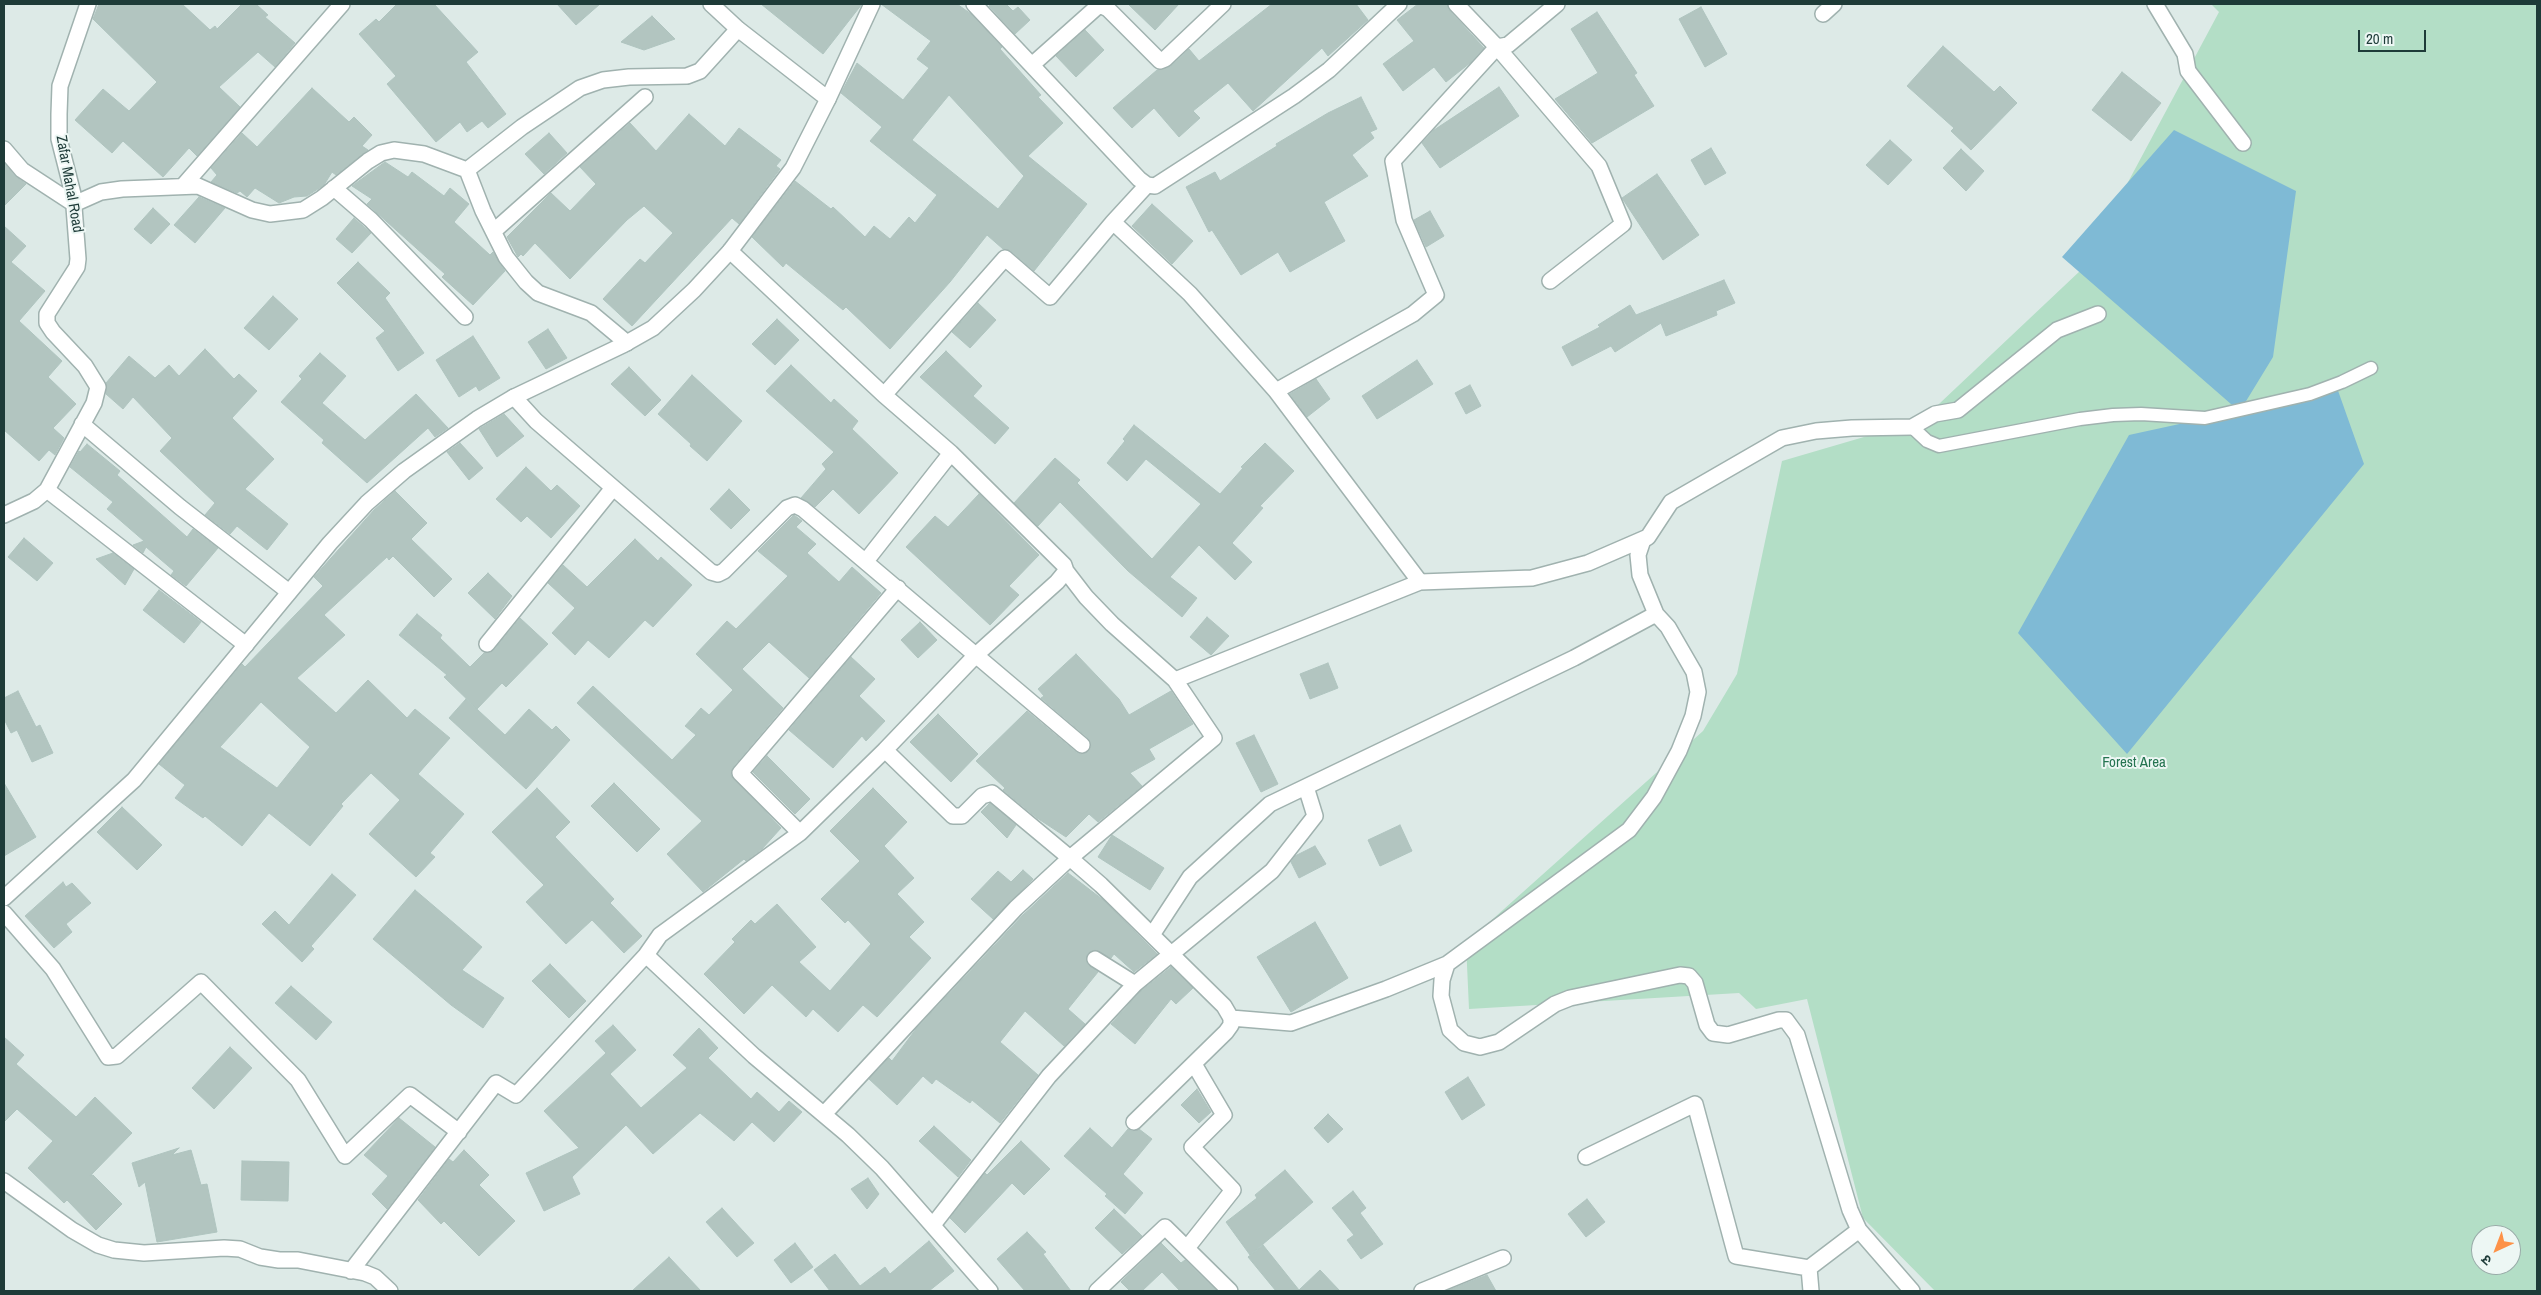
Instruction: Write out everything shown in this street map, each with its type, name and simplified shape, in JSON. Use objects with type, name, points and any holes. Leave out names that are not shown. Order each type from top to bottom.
[{"type":"street","name":"Zafar Mahal Road","points":[[4,515],[34,501],[47,490],[94,403],[98,387],[85,366],[47,323],[47,314],[77,267],[74,204],[59,140],[60,86],[88,4]]},
{"type":"street","points":[[183,186],[342,4]]},
{"type":"street","points":[[711,4],[738,29],[828,99]]},
{"type":"street","points":[[4,898],[134,780],[330,543],[404,471],[470,423],[514,396],[627,343],[661,322],[730,251],[793,168],[828,99],[872,4]]},
{"type":"street","points":[[974,4],[1147,185],[1155,186],[1164,182],[1294,96],[1329,70],[1399,4]]},
{"type":"street","points":[[1033,64],[1096,7],[1102,6],[1108,10],[1160,61],[1172,53],[1223,4]]},
{"type":"street","points":[[1456,4],[1497,47],[1599,166],[1623,224],[1550,281]]},
{"type":"street","points":[[1276,391],[1413,314],[1436,296],[1404,220],[1393,161],[1497,47],[1508,44],[1556,4]]},
{"type":"street","points":[[2154,4],[2185,54],[2188,71],[2243,143]]},
{"type":"street","points":[[466,170],[522,127],[580,88],[603,80],[629,77],[687,76],[700,72],[738,29]]},
{"type":"street","points":[[494,232],[645,97]]},
{"type":"street","points":[[4,149],[22,170],[74,204],[101,192],[122,188],[183,186],[208,188],[252,210],[270,214],[303,210],[381,153],[394,150],[424,154],[466,170],[494,232],[513,267],[538,293],[554,301],[584,309],[627,343]]},
{"type":"street","points":[[884,395],[1005,258],[1050,297],[1147,185]]},
{"type":"street","points":[[334,188],[371,220],[465,317]]},
{"type":"street","points":[[1114,222],[1190,294],[1276,391],[1420,582]]},
{"type":"street","points":[[730,251],[884,395],[951,453],[1064,565],[1066,571],[1086,597],[1112,624],[1175,680],[1214,738],[1070,858],[1016,908],[825,1113]]},
{"type":"street","points":[[1231,1018],[1291,1023],[1386,989],[1447,964],[1629,830],[1654,797],[1679,751],[1693,716],[1698,692],[1694,672],[1668,627],[1656,614],[1640,575],[1638,554],[1643,540],[1648,537],[1671,502],[1782,438],[1816,431],[1912,427],[1935,414],[1958,410],[2057,330],[2098,314]]},
{"type":"street","points":[[514,396],[536,421],[711,572],[718,574],[724,571],[780,512],[795,505],[803,509],[977,654],[1082,745]]},
{"type":"street","points":[[82,424],[180,507],[289,592]]},
{"type":"street","points":[[866,561],[951,453]]},
{"type":"street","points":[[487,644],[613,488]]},
{"type":"street","points":[[47,490],[246,645]]},
{"type":"street","points":[[1175,680],[1420,582],[1532,578],[1588,563],[1648,537]]},
{"type":"street","points":[[351,1271],[496,1084],[516,1096],[646,955],[660,935],[800,833],[885,750],[977,654],[1058,582],[1066,571]]},
{"type":"street","points":[[800,833],[740,774],[898,588]]},
{"type":"street","points":[[1152,935],[1190,877],[1270,804],[1574,658],[1656,614]]},
{"type":"street","points":[[885,750],[953,816],[962,816],[982,796],[992,793],[1070,858],[1224,1006],[1231,1018],[1231,1025],[1226,1032],[1134,1122]]},
{"type":"street","points":[[933,1225],[1049,1076],[1135,984],[1272,871],[1315,816],[1306,787]]},
{"type":"street","points":[[4,914],[53,969],[108,1056],[117,1056],[201,982],[298,1080],[345,1156],[410,1095],[459,1132]]},
{"type":"street","points":[[646,955],[754,1056],[825,1113],[882,1168],[990,1291]]},
{"type":"street","points":[[1095,959],[1135,984]]},
{"type":"street","points":[[1447,964],[1442,980],[1441,996],[1450,1030],[1464,1043],[1480,1047],[1499,1042],[1555,1004],[1570,998],[1680,975],[1689,976],[1695,983],[1707,1025],[1713,1033],[1728,1035],[1779,1020],[1786,1020],[1797,1035],[1850,1210],[1859,1230],[1912,1291]]},
{"type":"street","points":[[1187,1248],[1233,1190],[1192,1147],[1224,1115],[1194,1064]]},
{"type":"street","points":[[1586,1157],[1695,1104],[1736,1256],[1809,1268],[1859,1230]]},
{"type":"street","points":[[4,1181],[72,1230],[98,1245],[114,1250],[144,1253],[224,1248],[240,1249],[260,1257],[298,1260],[376,1277],[390,1291]]},
{"type":"street","points":[[1097,1291],[1165,1226],[1230,1291]]},
{"type":"street","points":[[1422,1291],[1503,1258]]},
{"type":"street","points":[[1809,1268],[1811,1291]]},
{"type":"lane","points":[[1912,427],[1927,441],[1939,446],[2071,420],[2113,415],[2141,414],[2205,418],[2310,394],[2342,382],[2371,368]]},
{"type":"green space","name":"Forest Area","points":[[2211,4],[2537,4],[2537,1291],[1935,1291],[1863,1218],[1807,999],[1756,1009],[1739,993],[1469,1009],[1466,943],[1703,731],[1737,674],[1782,461],[1922,420],[2081,270],[2219,12]]},
{"type":"water","points":[[2174,130],[2296,191],[2273,357],[2240,411],[2336,385],[2364,464],[2127,754],[2018,633],[2129,435],[2239,411],[2062,257]]},
{"type":"building","points":[[99,4],[182,4],[210,30],[215,26],[217,29],[242,4],[256,4],[268,15],[265,17],[295,43],[275,67],[258,52],[219,87],[240,107],[197,156],[189,148],[163,177],[123,141],[112,153],[75,120],[103,89],[129,111],[157,82],[93,19]]},
{"type":"building","points":[[397,4],[434,4],[478,52],[466,62],[506,114],[488,128],[482,121],[467,132],[460,122],[436,142],[387,84],[396,76],[359,34],[376,19],[379,22]]},
{"type":"building","points":[[557,4],[600,4],[576,25]]},
{"type":"building","points":[[761,4],[862,4],[823,54]]},
{"type":"building","points":[[881,4],[957,4],[971,14],[1002,47],[1000,49],[1041,95],[1038,97],[1063,123],[1028,156],[1087,204],[1034,271],[1011,251],[1003,249],[987,235],[950,282],[890,349],[846,307],[843,310],[786,263],[783,267],[752,237],[795,181],[831,209],[833,207],[865,237],[874,226],[890,239],[909,217],[915,223],[937,195],[870,141],[882,127],[841,93],[857,63],[903,100],[929,68],[917,59],[931,41]],"holes":[[[949,95],[1024,176],[998,209],[912,140]]]},
{"type":"building","points":[[992,4],[1006,4],[1013,11],[1018,7],[1030,20],[1015,34],[989,6]]},
{"type":"building","points":[[1128,4],[1179,4],[1155,30]]},
{"type":"building","points":[[1272,4],[1356,4],[1368,20],[1328,56],[1322,48],[1253,111],[1228,83],[1193,111],[1200,118],[1179,137],[1154,108],[1132,128],[1113,108],[1157,70],[1171,66],[1189,49],[1199,61]]},
{"type":"building","points":[[1418,4],[1447,4],[1449,10],[1484,48],[1470,63],[1446,82],[1434,67],[1403,91],[1383,64],[1414,41],[1397,20]]},
{"type":"building","points":[[1701,7],[1727,54],[1705,67],[1679,19]]},
{"type":"building","points":[[1597,12],[1637,73],[1634,75],[1654,106],[1592,143],[1555,99],[1598,73],[1571,29]]},
{"type":"building","points":[[652,16],[675,39],[644,50],[621,42]]},
{"type":"building","points":[[1085,30],[1104,50],[1076,77],[1056,56]]},
{"type":"building","points":[[1943,46],[1994,92],[2000,86],[2017,103],[1971,150],[1951,131],[1954,128],[1907,86]]},
{"type":"building","points":[[2122,72],[2161,103],[2131,141],[2092,110]]},
{"type":"building","points":[[1499,87],[1519,116],[1440,168],[1422,143],[1434,130]]},
{"type":"building","points":[[312,88],[349,122],[354,117],[372,135],[362,146],[368,150],[336,175],[332,172],[324,185],[307,196],[294,197],[279,203],[255,188],[247,197],[240,191],[237,193],[211,182],[217,175],[211,168],[242,133],[257,147]]},
{"type":"building","points":[[1361,97],[1377,129],[1370,132],[1374,138],[1352,155],[1368,176],[1324,202],[1345,241],[1290,272],[1278,252],[1241,275],[1212,230],[1209,232],[1186,187],[1215,172],[1220,181],[1328,113]]},
{"type":"building","points":[[689,114],[725,146],[739,128],[781,160],[776,166],[780,169],[739,224],[732,218],[632,326],[603,299],[640,259],[645,263],[673,233],[644,206],[627,220],[570,279],[535,243],[523,256],[521,254],[518,257],[507,237],[551,193],[570,211],[596,184],[580,167],[630,123],[656,151]]},
{"type":"building","points":[[549,133],[567,153],[544,174],[525,154]]},
{"type":"building","points":[[1890,140],[1912,160],[1888,185],[1866,165]]},
{"type":"building","points":[[1711,148],[1726,173],[1705,185],[1691,160]]},
{"type":"building","points":[[1961,149],[1984,171],[1966,191],[1943,168]]},
{"type":"building","points":[[385,162],[408,177],[412,172],[444,196],[450,188],[469,204],[454,222],[490,255],[493,252],[505,271],[473,305],[442,277],[445,274],[367,204],[372,199],[352,186]]},
{"type":"building","points":[[4,163],[15,176],[26,184],[4,206]]},
{"type":"building","points":[[1657,174],[1699,235],[1663,260],[1622,198]]},
{"type":"building","points":[[199,197],[225,208],[195,243],[174,225]]},
{"type":"building","points":[[1152,204],[1193,241],[1172,264],[1132,226]]},
{"type":"building","points":[[153,208],[170,224],[151,244],[134,229]]},
{"type":"building","points":[[1430,211],[1444,236],[1426,247],[1414,220]]},
{"type":"building","points":[[354,218],[371,233],[352,253],[336,239]]},
{"type":"building","points":[[4,226],[26,246],[11,262],[45,291],[19,321],[62,361],[48,377],[76,404],[53,428],[64,438],[55,455],[49,450],[39,461],[4,430]]},
{"type":"building","points":[[358,262],[390,293],[385,298],[424,353],[398,371],[376,338],[385,331],[337,283]]},
{"type":"building","points":[[1724,280],[1735,303],[1716,311],[1717,315],[1666,336],[1661,323],[1615,352],[1611,346],[1572,366],[1562,347],[1600,327],[1598,325],[1630,305],[1636,315]]},
{"type":"building","points":[[273,296],[298,319],[269,350],[244,328]]},
{"type":"building","points":[[978,303],[996,320],[970,348],[952,332]]},
{"type":"building","points":[[777,319],[799,340],[775,365],[752,344]]},
{"type":"building","points":[[548,329],[567,358],[546,369],[528,342]]},
{"type":"building","points":[[473,336],[500,378],[479,391],[476,386],[459,397],[436,360]]},
{"type":"building","points":[[205,349],[234,379],[239,374],[257,391],[232,418],[274,459],[245,489],[288,524],[267,550],[237,526],[230,534],[205,515],[215,503],[160,451],[172,438],[133,397],[123,409],[106,394],[106,383],[129,356],[155,378],[169,365],[179,376]]},
{"type":"building","points":[[946,351],[982,386],[973,396],[1009,428],[995,444],[920,377]]},
{"type":"building","points":[[320,353],[346,376],[322,403],[365,440],[416,394],[448,428],[435,437],[428,428],[367,483],[322,443],[324,440],[281,402],[302,379],[299,376]]},
{"type":"building","points":[[1417,360],[1433,384],[1377,419],[1362,396]]},
{"type":"building","points":[[791,365],[831,403],[834,399],[858,421],[852,429],[898,473],[859,514],[833,489],[815,507],[801,498],[826,469],[822,464],[834,452],[766,391]]},
{"type":"building","points":[[629,367],[661,400],[645,416],[611,384]]},
{"type":"building","points":[[692,375],[742,421],[707,461],[658,414]]},
{"type":"building","points":[[1316,379],[1330,399],[1307,417],[1290,394]]},
{"type":"building","points":[[1470,385],[1481,406],[1466,414],[1455,393]]},
{"type":"building","points":[[504,414],[524,436],[497,457],[479,429]]},
{"type":"building","points":[[1134,425],[1220,494],[1243,468],[1241,467],[1265,443],[1294,471],[1260,506],[1263,508],[1232,543],[1252,562],[1235,580],[1199,545],[1170,577],[1197,598],[1182,617],[1128,571],[1060,502],[1038,526],[1014,503],[1055,458],[1080,480],[1077,483],[1152,559],[1201,504],[1146,459],[1127,481],[1107,463],[1125,441],[1123,439]]},
{"type":"building","points":[[460,443],[483,468],[469,480],[447,452]]},
{"type":"building","points":[[87,444],[120,471],[117,475],[187,537],[193,529],[218,548],[186,586],[171,575],[174,571],[146,547],[143,553],[133,545],[144,541],[107,509],[113,502],[70,467],[79,451]]},
{"type":"building","points":[[526,467],[551,491],[557,485],[580,506],[551,538],[527,516],[521,522],[496,499]]},
{"type":"building","points":[[729,489],[750,510],[731,529],[710,509]]},
{"type":"building","points":[[395,491],[427,523],[411,539],[452,579],[434,597],[393,556],[389,560],[387,557],[324,615],[345,635],[297,678],[336,713],[368,680],[407,718],[415,709],[450,738],[418,774],[464,814],[430,853],[435,857],[416,877],[369,834],[400,800],[371,773],[341,804],[343,806],[310,846],[269,813],[242,846],[205,816],[203,818],[175,798],[185,785],[159,764],[242,664],[245,667],[323,586],[314,577],[374,510]],"holes":[[[261,702],[310,747],[277,788],[220,747]]]},
{"type":"building","points":[[979,494],[1039,555],[1009,586],[1019,595],[990,625],[906,547],[935,516],[948,527]]},
{"type":"building","points":[[794,515],[802,521],[796,527],[816,544],[807,553],[839,582],[852,567],[881,593],[809,678],[769,642],[742,669],[783,708],[733,767],[731,775],[781,828],[762,849],[746,861],[744,859],[703,892],[667,854],[702,821],[577,703],[593,686],[672,760],[696,735],[685,726],[701,708],[709,715],[733,690],[696,654],[727,621],[736,629],[788,576],[758,551]]},
{"type":"building","points":[[24,538],[53,563],[37,581],[8,557]]},
{"type":"building","points":[[635,539],[658,561],[661,557],[692,585],[653,627],[645,620],[609,658],[588,640],[575,655],[552,633],[575,608],[548,583],[563,565],[587,587]]},
{"type":"building","points":[[113,553],[134,569],[125,585],[96,559]]},
{"type":"building","points":[[488,573],[512,596],[495,619],[468,593]]},
{"type":"building","points":[[159,590],[201,622],[184,643],[143,610]]},
{"type":"building","points":[[417,614],[442,635],[440,638],[470,667],[484,653],[494,650],[520,618],[548,644],[506,687],[502,683],[477,709],[444,677],[447,675],[399,635]]},
{"type":"building","points":[[1207,617],[1229,636],[1211,655],[1190,637]]},
{"type":"building","points":[[920,622],[937,640],[918,658],[901,640]]},
{"type":"building","points":[[1076,654],[1119,699],[1129,715],[1171,691],[1193,724],[1149,749],[1155,759],[1130,773],[1142,786],[1098,822],[1089,814],[1066,837],[1037,818],[1003,790],[1005,788],[976,761],[1027,711],[1076,752],[1081,754],[1089,751],[1091,746],[1088,738],[1041,698],[1044,696],[1038,689]]},
{"type":"building","points":[[851,657],[875,679],[859,696],[885,721],[866,741],[862,736],[833,768],[789,730]]},
{"type":"building","points":[[1328,663],[1338,688],[1310,699],[1300,674]]},
{"type":"building","points":[[18,691],[36,727],[40,725],[53,753],[32,762],[17,730],[11,733],[4,719],[4,698]]},
{"type":"building","points":[[466,699],[505,735],[529,709],[552,730],[556,726],[570,740],[526,789],[449,718]]},
{"type":"building","points":[[938,714],[978,754],[951,782],[910,742]]},
{"type":"building","points":[[1254,735],[1278,784],[1261,792],[1236,743]]},
{"type":"building","points":[[767,756],[810,799],[795,814],[753,772]]},
{"type":"building","points":[[4,783],[36,837],[4,856]]},
{"type":"building","points":[[614,783],[660,829],[637,852],[591,806]]},
{"type":"building","points":[[537,788],[570,822],[555,837],[614,899],[610,903],[642,936],[624,953],[592,920],[566,944],[526,902],[544,885],[492,832]]},
{"type":"building","points":[[873,788],[907,822],[884,846],[914,878],[897,894],[924,922],[909,937],[931,958],[877,1017],[863,1005],[838,1032],[813,1009],[806,1017],[772,985],[744,1014],[704,974],[735,942],[732,939],[751,920],[755,924],[777,904],[816,947],[799,962],[830,991],[871,944],[848,920],[845,923],[821,899],[860,861],[830,831]]},
{"type":"building","points":[[990,803],[1016,825],[1007,838],[981,812]]},
{"type":"building","points":[[122,807],[162,845],[137,870],[97,832]]},
{"type":"building","points":[[1400,825],[1412,851],[1380,866],[1368,840]]},
{"type":"building","points":[[1112,835],[1164,868],[1150,890],[1098,857]]},
{"type":"building","points":[[1315,846],[1326,864],[1299,878],[1291,862],[1295,856]]},
{"type":"building","points":[[1023,870],[1033,879],[993,919],[971,899],[998,871],[1011,882]]},
{"type":"building","points":[[1068,873],[1102,899],[1157,954],[1134,972],[1114,954],[1111,958],[1095,950],[1087,954],[1087,964],[1098,972],[1068,1009],[1085,1024],[1064,1046],[1025,1011],[1000,1042],[1038,1075],[1000,1123],[972,1100],[970,1103],[936,1079],[932,1084],[923,1076],[897,1105],[869,1079],[889,1058],[892,1061],[916,1029],[1023,915]]},
{"type":"building","points":[[332,874],[356,895],[311,946],[314,949],[302,962],[262,924],[275,911],[289,925]]},
{"type":"building","points":[[63,882],[66,887],[72,883],[91,903],[66,924],[72,932],[54,948],[25,916]]},
{"type":"building","points":[[415,890],[482,947],[462,970],[504,998],[483,1028],[451,1005],[373,939]]},
{"type":"building","points":[[1315,922],[1348,978],[1291,1012],[1257,957]]},
{"type":"building","points":[[550,964],[586,1001],[569,1018],[532,981]]},
{"type":"building","points":[[1171,967],[1193,988],[1176,1004],[1171,999],[1135,1044],[1111,1024],[1141,991]]},
{"type":"building","points":[[291,986],[332,1022],[316,1040],[275,1003]]},
{"type":"building","points":[[613,1025],[636,1050],[610,1074],[641,1108],[687,1068],[673,1055],[699,1028],[718,1048],[708,1058],[751,1099],[757,1092],[779,1112],[789,1101],[802,1112],[774,1142],[752,1122],[734,1141],[700,1113],[653,1154],[626,1125],[572,1177],[580,1194],[544,1211],[526,1173],[579,1148],[544,1111],[606,1053],[595,1041]]},
{"type":"building","points":[[4,1037],[24,1055],[16,1064],[76,1117],[95,1097],[132,1133],[90,1176],[93,1175],[122,1204],[96,1230],[67,1200],[64,1203],[28,1168],[53,1141],[17,1109],[4,1122]]},
{"type":"building","points":[[230,1047],[252,1068],[214,1109],[192,1088]]},
{"type":"building","points":[[1468,1077],[1485,1105],[1462,1120],[1445,1092]]},
{"type":"building","points":[[1197,1089],[1211,1112],[1199,1123],[1181,1105]]},
{"type":"building","points":[[1328,1114],[1343,1129],[1328,1143],[1314,1128]]},
{"type":"building","points":[[399,1118],[435,1147],[387,1209],[372,1194],[388,1176],[364,1155]]},
{"type":"building","points":[[934,1126],[971,1160],[958,1177],[919,1141]]},
{"type":"building","points":[[1090,1128],[1112,1148],[1128,1129],[1132,1131],[1139,1129],[1152,1139],[1123,1174],[1143,1193],[1125,1214],[1105,1196],[1107,1194],[1064,1156]]},
{"type":"building","points":[[1021,1141],[1050,1169],[1024,1195],[1012,1183],[965,1233],[950,1218],[985,1173],[987,1175]]},
{"type":"building","points":[[179,1148],[172,1155],[191,1150],[201,1185],[207,1184],[217,1232],[157,1242],[145,1182],[139,1187],[132,1163]]},
{"type":"building","points":[[464,1150],[489,1175],[479,1185],[515,1221],[479,1256],[444,1221],[441,1224],[418,1200],[449,1159],[453,1162]]},
{"type":"building","points":[[242,1161],[289,1162],[288,1201],[241,1200]]},
{"type":"building","points":[[1285,1170],[1313,1202],[1250,1255],[1226,1222],[1257,1198],[1255,1195]]},
{"type":"building","points":[[868,1178],[879,1194],[867,1209],[851,1189]]},
{"type":"building","points":[[1353,1191],[1366,1208],[1360,1213],[1383,1244],[1361,1259],[1347,1240],[1354,1235],[1332,1208]]},
{"type":"building","points":[[1587,1199],[1605,1222],[1586,1237],[1568,1214]]},
{"type":"building","points":[[722,1208],[754,1243],[737,1257],[706,1222]]},
{"type":"building","points":[[1114,1209],[1142,1236],[1122,1254],[1095,1228]]},
{"type":"building","points":[[1027,1232],[1046,1252],[1043,1254],[1071,1291],[1025,1291],[997,1259]]},
{"type":"building","points":[[929,1241],[954,1271],[929,1291],[830,1291],[814,1270],[835,1254],[860,1286],[885,1267],[890,1274]]},
{"type":"building","points":[[795,1243],[813,1267],[791,1283],[774,1260]]},
{"type":"building","points":[[1161,1243],[1181,1263],[1185,1260],[1217,1291],[1180,1291],[1162,1272],[1142,1291],[1130,1291],[1121,1282]]},
{"type":"building","points":[[1263,1245],[1299,1290],[1320,1270],[1340,1291],[1276,1291],[1248,1257]]},
{"type":"building","points":[[669,1257],[701,1291],[632,1291]]},
{"type":"building","points":[[1487,1275],[1496,1291],[1446,1291]]}]
